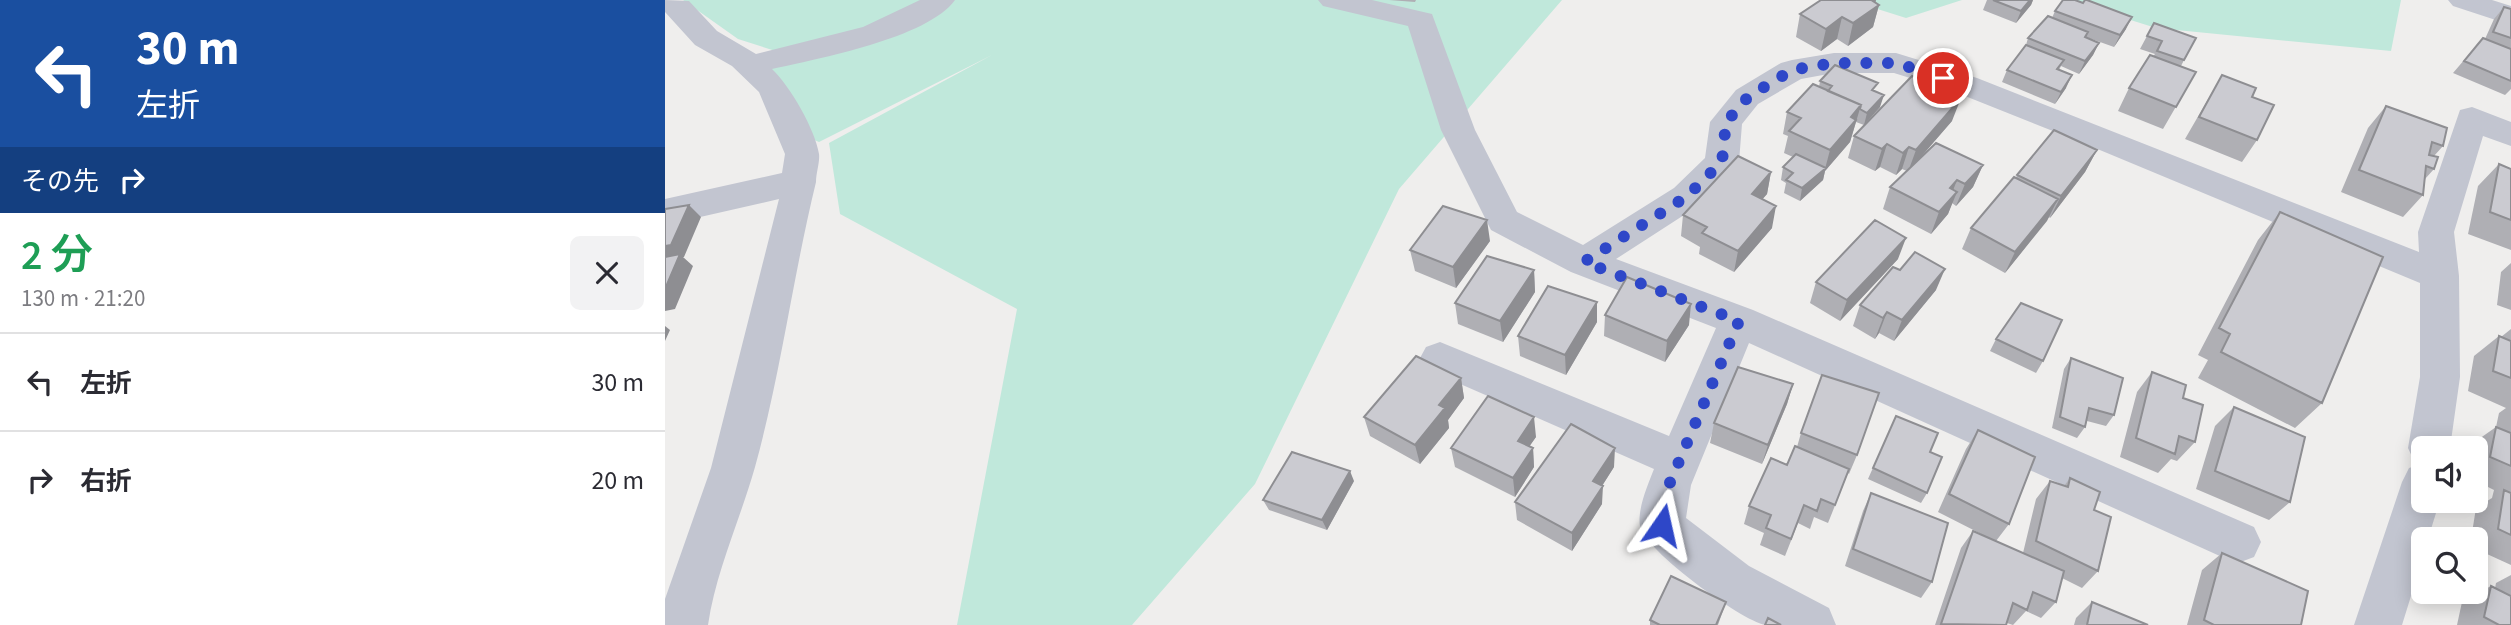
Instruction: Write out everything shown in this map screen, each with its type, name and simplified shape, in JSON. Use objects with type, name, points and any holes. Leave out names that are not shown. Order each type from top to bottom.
[{"type":"street","points":[[750,65],[846,41],[915,19],[940,0]]},
{"type":"street","points":[[1333,0],[1427,10],[1458,130],[1504,221],[1584,262],[1739,321],[2238,541]]},
{"type":"street","points":[[665,1],[679,7],[705,38],[750,65],[771,86],[786,112],[802,154],[799,182],[762,355],[736,455],[688,601],[684,625]]},
{"type":"street","points":[[2458,5],[2511,16]]},
{"type":"street","points":[[1584,262],[1686,197],[1722,162],[1726,122],[1748,97],[1792,70],[1834,63],[1896,63],[1966,85],[2095,135],[2440,276]]},
{"type":"street","points":[[2431,436],[2440,377],[2440,276],[2436,232],[2449,143],[2472,118],[2511,135]]},
{"type":"street","points":[[665,212],[799,182]]},
{"type":"street","points":[[1739,321],[1669,485],[1662,525],[1679,544],[1738,586],[1812,625]]},
{"type":"street","points":[[1440,358],[1680,460]]},
{"type":"street","points":[[2378,625],[2414,513]]},
{"type":"green space","points":[[683,0],[1562,0],[1399,189],[1255,484],[1132,625],[957,625],[1017,309],[840,214],[829,143],[992,55],[819,142],[805,136],[754,69],[788,55],[738,39]]},
{"type":"green space","points":[[1849,0],[1962,0],[1906,18]]},
{"type":"green space","points":[[2067,0],[2401,0],[2391,51],[2156,28]]},
{"type":"building","points":[[1821,0],[1875,0],[1873,1],[1879,5],[1853,23],[1842,17],[1826,29],[1800,14]]},
{"type":"building","points":[[1993,0],[2030,0],[2021,11]]},
{"type":"building","points":[[2063,0],[2083,3],[2087,0],[2132,17],[2120,35],[2055,11]]},
{"type":"building","points":[[2504,7],[2511,9],[2511,38],[2493,32]]},
{"type":"building","points":[[2048,16],[2088,32],[2085,37],[2099,43],[2085,61],[2028,38]]},
{"type":"building","points":[[2154,23],[2196,38],[2184,60],[2157,51],[2162,41],[2147,36]]},
{"type":"building","points":[[2483,38],[2511,49],[2511,81],[2464,61]]},
{"type":"building","points":[[2026,45],[2064,60],[2057,69],[2072,75],[2061,92],[2007,70]]},
{"type":"building","points":[[2150,55],[2196,72],[2176,107],[2129,88]]},
{"type":"building","points":[[1835,65],[1878,83],[1872,90],[1884,95],[1867,113],[1860,109],[1861,105],[1828,91],[1832,86],[1820,81]]},
{"type":"building","points":[[2222,75],[2256,88],[2252,97],[2274,105],[2257,140],[2199,117]]},
{"type":"building","points":[[1912,76],[1961,98],[1916,150],[1909,147],[1903,153],[1887,144],[1882,149],[1854,136]]},
{"type":"building","points":[[1813,84],[1861,105],[1851,117],[1856,120],[1830,150],[1789,131],[1801,118],[1787,112]]},
{"type":"building","points":[[2386,106],[2447,128],[2443,146],[2432,142],[2429,155],[2438,157],[2434,169],[2426,166],[2423,195],[2359,170]]},
{"type":"building","points":[[2054,130],[2097,150],[2061,196],[2017,175]]},
{"type":"building","points":[[1936,143],[1983,165],[1965,184],[1957,180],[1950,188],[1957,192],[1939,212],[1890,187]]},
{"type":"building","points":[[1796,154],[1826,168],[1802,188],[1786,180],[1793,173],[1783,167]]},
{"type":"building","points":[[1738,156],[1771,172],[1752,194],[1776,206],[1738,251],[1702,233],[1707,227],[1683,215]]},
{"type":"building","points":[[2499,164],[2511,169],[2511,220],[2490,212]]},
{"type":"building","points":[[2014,177],[2058,199],[2015,252],[1971,228]]},
{"type":"building","points":[[689,205],[671,245],[665,246],[665,209]]},
{"type":"building","points":[[1443,206],[1487,220],[1453,267],[1410,250]]},
{"type":"building","points":[[2280,212],[2383,257],[2322,403],[2221,352],[2230,334],[2219,328]]},
{"type":"building","points":[[1875,220],[1906,238],[1847,300],[1816,282]]},
{"type":"building","points":[[1915,252],[1945,269],[1902,320],[1887,312],[1883,318],[1860,305],[1893,267],[1900,270]]},
{"type":"building","points":[[680,254],[665,289],[665,257]]},
{"type":"building","points":[[1487,256],[1534,270],[1500,321],[1455,303]]},
{"type":"building","points":[[1627,277],[1691,304],[1667,341],[1605,315]]},
{"type":"building","points":[[1548,286],[1597,302],[1565,355],[1518,336]]},
{"type":"building","points":[[2021,303],[2062,320],[2043,361],[1996,339]]},
{"type":"building","points":[[2499,336],[2511,341],[2511,378],[2493,371]]},
{"type":"building","points":[[1416,356],[1461,378],[1439,405],[1445,408],[1415,445],[1364,417]]},
{"type":"building","points":[[2071,358],[2123,378],[2114,415],[2089,408],[2085,427],[2060,417]]},
{"type":"building","points":[[1738,367],[1793,384],[1768,445],[1714,423]]},
{"type":"building","points":[[2152,372],[2186,385],[2183,398],[2203,405],[2195,442],[2179,436],[2175,454],[2136,438]]},
{"type":"building","points":[[1822,375],[1879,393],[1857,455],[1801,433]]},
{"type":"building","points":[[1488,396],[1534,417],[1518,441],[1533,448],[1513,478],[1451,448]]},
{"type":"building","points":[[2234,407],[2305,437],[2290,502],[2215,471]]},
{"type":"building","points":[[1896,416],[1938,433],[1930,452],[1942,457],[1927,493],[1873,468]]},
{"type":"building","points":[[1571,424],[1615,448],[1593,481],[1603,486],[1572,533],[1515,502]]},
{"type":"building","points":[[2496,427],[2511,433],[2511,466],[2490,457]]},
{"type":"building","points":[[1978,430],[2035,457],[2009,524],[1949,494]]},
{"type":"building","points":[[1795,446],[1849,469],[1835,505],[1821,499],[1817,511],[1804,505],[1791,539],[1766,528],[1771,515],[1749,506],[1771,458],[1787,465]]},
{"type":"building","points":[[1292,452],[1350,471],[1322,520],[1263,500]]},
{"type":"building","points":[[2070,478],[2100,492],[2094,510],[2111,517],[2098,571],[2036,541],[2050,481],[2068,487]]},
{"type":"building","points":[[2504,490],[2511,493],[2511,535],[2498,529]]},
{"type":"building","points":[[1871,493],[1948,523],[1932,582],[1853,549]]},
{"type":"building","points":[[1973,531],[2064,571],[2056,602],[2033,592],[2027,610],[2013,603],[2006,625],[1941,624]]},
{"type":"building","points":[[2222,553],[2308,591],[2301,625],[2214,625],[2204,620]]},
{"type":"building","points":[[1671,576],[1726,602],[1716,625],[1660,625],[1650,620]]},
{"type":"building","points":[[2491,586],[2511,596],[2511,625],[2499,625],[2484,617]]},
{"type":"building","points":[[2092,602],[2148,625],[2087,625]]},
{"type":"building","points":[[1768,618],[1781,625],[1765,625]]},
{"type":"route","points":[[1662,525],[1669,485],[1739,321],[1584,262],[1686,197],[1722,162],[1726,122],[1748,97],[1792,70],[1834,63],[1896,63],[1943,78]]}]
